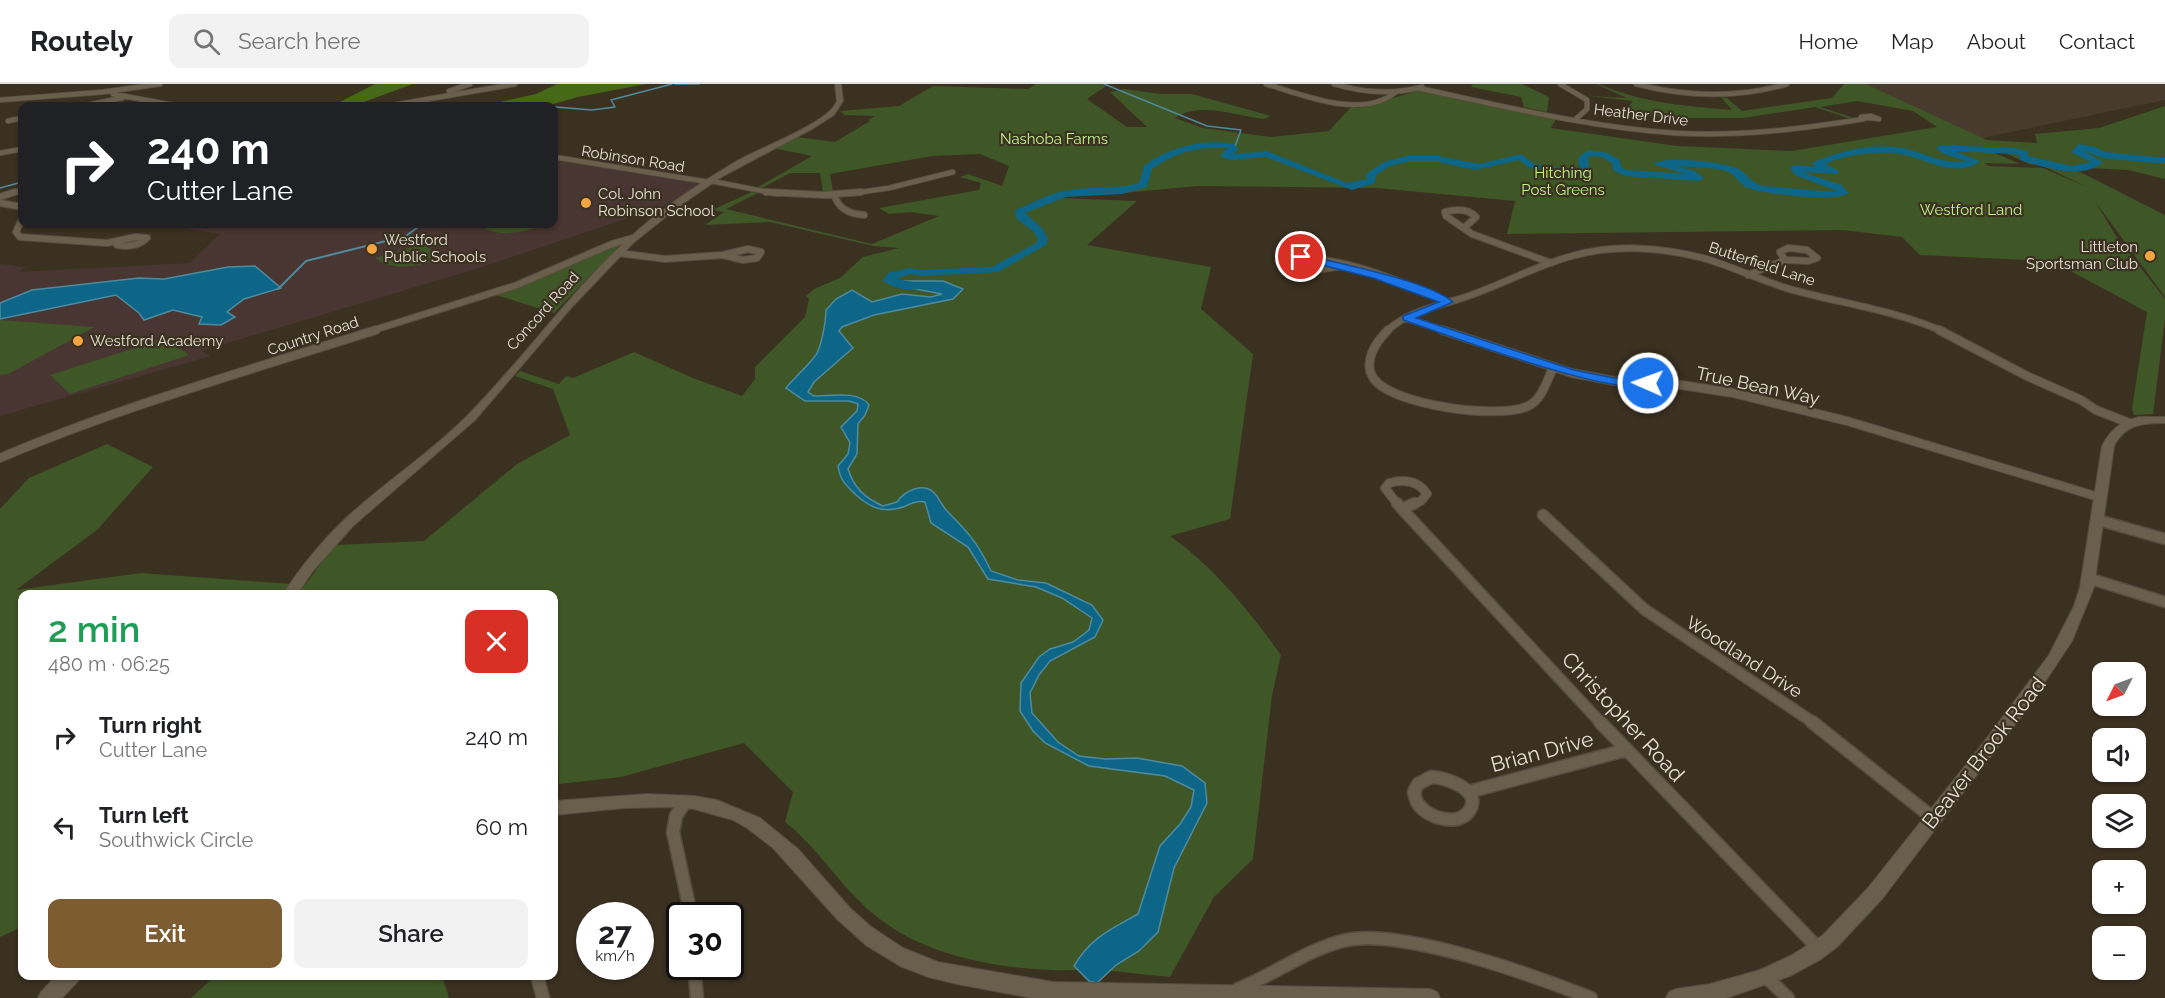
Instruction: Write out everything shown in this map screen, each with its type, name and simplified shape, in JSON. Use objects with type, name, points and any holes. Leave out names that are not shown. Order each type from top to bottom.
[{"type":"street","points":[[0,100],[118,92],[160,84]]},
{"type":"street","points":[[442,95],[470,84]]},
{"type":"street","points":[[408,102],[442,95],[484,91],[514,84]]},
{"type":"street","name":"Concord Road","points":[[293,590],[315,557],[344,527],[466,423],[565,309],[633,238],[710,181],[830,113],[839,104],[838,84]]},
{"type":"street","points":[[1266,84],[1351,105],[1386,99],[1396,92]]},
{"type":"street","points":[[1334,84],[1363,91],[1396,92],[1430,84]]},
{"type":"street","points":[[1560,84],[1581,94],[1588,102],[1587,109],[1576,119]]},
{"type":"street","points":[[1636,84],[1669,91],[1717,96],[1750,94],[1787,84]]},
{"type":"street","name":"Heather Drive","points":[[1418,88],[1576,119],[1666,132],[1792,131],[1864,119]]},
{"type":"street","points":[[118,92],[127,97],[154,102]]},
{"type":"street","points":[[103,102],[127,97]]},
{"type":"street","points":[[8,121],[18,119]]},
{"type":"street","points":[[0,153],[18,150]]},
{"type":"street","name":"Robinson Road","points":[[558,158],[780,194],[834,194],[892,187],[953,172]]},
{"type":"street","points":[[0,197],[18,191]]},
{"type":"street","points":[[834,194],[841,209],[854,215],[864,215]]},
{"type":"street","points":[[0,203],[18,206]]},
{"type":"street","points":[[1464,228],[1476,217],[1474,214],[1458,209],[1444,212],[1464,228],[1476,236],[1551,263]]},
{"type":"street","points":[[18,226],[17,234],[23,238],[118,242]]},
{"type":"street","name":"Country Road","points":[[0,459],[49,437],[133,407],[517,285],[612,244],[633,238]]},
{"type":"street","points":[[1748,275],[1785,260],[1808,261],[1817,258],[1815,254],[1805,250],[1788,248],[1780,252],[1785,260]]},
{"type":"street","points":[[618,253],[664,259],[723,255],[748,249],[757,249],[761,254],[753,259],[743,260],[723,255]]},
{"type":"street","name":"Butterfield Lane","points":[[1552,368],[1536,400],[1528,407],[1515,412],[1479,412],[1405,398],[1378,384],[1372,376],[1370,366],[1378,341],[1406,318],[1576,254],[1598,250],[1646,249],[1708,260],[1793,290],[1884,311],[1925,324],[1959,339],[2024,375],[2116,420],[2129,423]]},
{"type":"street","points":[[1343,266],[1304,271],[1290,269],[1283,263],[1288,259],[1301,257],[1343,266],[1409,286],[1448,302]]},
{"type":"street","name":"True Bean Way","points":[[1406,318],[1552,368],[1614,381],[1675,384],[1762,400],[1867,427],[2102,498]]},
{"type":"street","points":[[2129,423],[2165,420]]},
{"type":"street","name":"Beaver Brook Road","points":[[1676,998],[1715,991],[1795,963],[1820,948],[1867,902],[2050,667],[2080,606],[2088,578],[2102,498],[2108,446],[2113,434],[2129,423]]},
{"type":"street","name":"Christopher Road","points":[[1401,509],[1626,750],[1820,948]]},
{"type":"street","name":"Woodland Drive","points":[[1543,515],[1644,609],[1828,733],[1933,818]]},
{"type":"street","points":[[2098,520],[2165,539]]},
{"type":"street","points":[[2088,578],[2165,602]]},
{"type":"street","name":"Brian Drive","points":[[1468,792],[1626,750]]},
{"type":"street","points":[[1433,777],[1450,779],[1468,792],[1472,800],[1470,811],[1464,816],[1450,820],[1434,817],[1425,812],[1414,796],[1415,788],[1420,782],[1433,777]]},
{"type":"street","points":[[558,808],[651,800],[685,802],[724,809],[752,822],[778,842],[854,924],[904,958],[919,965],[961,976],[1044,993],[1430,998]]},
{"type":"street","points":[[685,802],[675,818],[673,832],[688,902]]},
{"type":"street","points":[[1224,994],[1256,982],[1326,947],[1342,941],[1362,938],[1397,940],[1480,959],[1591,998]]},
{"type":"street","points":[[1764,975],[1788,998]]},
{"type":"street","points":[[48,998],[66,980]]},
{"type":"street","points":[[538,980],[543,998]]},
{"type":"street","points":[[695,980],[697,998]]},
{"type":"shaded area","points":[[1866,84],[2165,84],[2165,100],[1982,138]]},
{"type":"shaded area","name":"Westford Public Schools","points":[[558,161],[696,183],[697,186],[667,205],[476,269],[201,351],[211,356],[0,416],[0,264],[26,267],[19,272],[190,263],[220,234],[183,228],[558,228]]},
{"type":"green space","points":[[375,84],[413,84],[364,102],[340,102]]},
{"type":"green space","points":[[557,84],[646,84],[558,103],[500,102],[536,94]]},
{"type":"green space","points":[[1036,84],[1109,84],[1087,99],[1127,127],[1147,127],[1110,92],[1124,89],[1161,94],[1192,94],[1271,116],[1264,119],[1207,110],[1185,113],[1175,118],[1203,128],[1271,137],[1329,131],[1351,107],[1359,108],[1420,90],[1557,117],[1551,128],[1677,146],[1792,151],[1937,127],[1913,111],[1857,101],[1820,107],[1854,118],[1851,119],[1815,107],[1743,118],[1669,118],[1624,112],[1633,101],[1588,96],[1627,98],[1596,84],[1599,84],[1648,100],[1732,110],[1721,97],[1727,98],[1742,111],[1832,98],[1844,84],[1866,84],[1987,140],[2037,143],[2035,134],[2099,128],[2165,106],[2165,179],[2128,170],[2070,167],[2165,215],[2165,297],[2095,201],[2116,236],[2165,299],[2165,318],[2153,414],[2134,415],[2132,408],[2147,312],[2052,261],[1920,255],[1902,237],[1843,230],[1507,234],[1515,201],[1377,188],[1198,186],[1122,193],[1062,195],[1059,198],[1137,201],[1087,245],[1211,267],[1201,309],[1253,354],[1230,519],[1170,536],[1202,562],[1230,591],[1281,655],[1272,695],[1253,859],[1214,897],[1170,977],[1107,971],[1031,969],[986,963],[943,952],[902,934],[857,899],[811,846],[785,822],[793,792],[744,743],[621,777],[559,784],[558,590],[18,590],[18,929],[0,937],[0,509],[29,478],[107,444],[153,467],[97,530],[16,590],[141,573],[305,585],[335,545],[424,541],[517,464],[570,435],[553,389],[515,376],[520,371],[559,384],[566,376],[573,378],[634,352],[693,378],[742,396],[755,379],[755,367],[805,317],[809,299],[806,296],[814,289],[840,278],[863,257],[899,248],[873,246],[770,222],[705,225],[724,212],[712,210],[752,192],[758,193],[726,209],[872,244],[939,216],[910,212],[889,214],[879,208],[979,190],[981,183],[960,177],[968,174],[1002,186],[1009,166],[980,154],[932,156],[830,174],[833,191],[823,192],[820,173],[790,173],[762,188],[758,187],[812,156],[773,148],[797,137],[835,142],[875,116],[844,115],[841,111],[899,106],[933,86],[1028,89]],"holes":[[[1988,150],[1999,150],[2029,164],[2041,165],[2089,188],[2043,168],[1988,166],[1985,163],[2020,164]]]},
{"type":"green space","name":"Hitching Post Greens","points":[[1473,84],[1522,84],[1549,97],[1547,112],[1524,107],[1521,97],[1471,87]]},
{"type":"green space","points":[[485,228],[534,228],[505,233]]},
{"type":"green space","points":[[422,244],[445,258],[419,265],[400,266],[383,263],[375,258]]},
{"type":"green space","points":[[611,246],[619,246],[554,313],[496,295]]},
{"type":"green space","points":[[0,320],[95,327],[8,374],[0,375]]},
{"type":"green space","points":[[166,338],[189,355],[70,394],[50,375]]},
{"type":"green space","points":[[211,980],[444,980],[449,998],[191,998]]},
{"type":"water","points":[[255,266],[281,288],[244,299],[227,312],[235,317],[221,325],[199,324],[202,317],[173,310],[144,320],[139,313],[116,295],[0,319],[0,303],[32,290],[139,278],[164,279],[228,267]]},
{"type":"water","points":[[900,281],[943,281],[963,289],[953,299],[874,315],[842,327],[839,331],[853,348],[814,382],[808,392],[814,396],[858,397],[869,405],[858,424],[857,454],[848,469],[853,482],[871,500],[883,506],[897,502],[910,491],[926,488],[936,495],[945,509],[972,538],[991,571],[1018,580],[1046,583],[1092,605],[1103,620],[1095,637],[1050,661],[1039,675],[1030,693],[1032,713],[1058,742],[1079,756],[1105,759],[1137,758],[1182,766],[1205,783],[1207,803],[1174,868],[1158,932],[1139,951],[1116,965],[1097,983],[1089,981],[1074,966],[1094,941],[1138,914],[1160,846],[1180,824],[1191,807],[1194,790],[1165,776],[1089,766],[1045,743],[1033,731],[1020,711],[1021,683],[1039,657],[1050,649],[1073,642],[1089,630],[1092,618],[1062,598],[1036,587],[988,579],[968,547],[931,523],[925,502],[889,510],[871,506],[860,499],[844,482],[838,466],[848,454],[850,443],[841,427],[857,411],[858,404],[849,401],[805,401],[786,388],[817,353],[823,335],[826,310],[836,299],[852,290],[872,302],[902,294],[931,297],[942,294],[899,286]]},
{"type":"waterway","points":[[558,107],[592,110],[615,107],[611,100],[672,84]]},
{"type":"waterway","points":[[675,84],[699,84]]},
{"type":"waterway","points":[[1104,84],[1207,126],[1241,130],[1234,149]]},
{"type":"waterway","points":[[920,286],[908,286],[889,281],[892,275],[910,271],[921,273],[994,270],[1041,245],[1043,239],[1038,230],[1020,216],[1019,212],[1064,194],[1086,191],[1122,191],[1144,185],[1147,168],[1177,151],[1198,146],[1231,146],[1234,149],[1225,156],[1230,157],[1267,154],[1352,187],[1372,181],[1371,174],[1378,168],[1407,159],[1448,160],[1480,167],[1521,157],[1531,166],[1585,173],[1583,158],[1588,153],[1604,155],[1617,162],[1616,168],[1625,173],[1699,178],[1692,173],[1658,164],[1664,162],[1726,167],[1737,172],[1748,185],[1762,189],[1833,195],[1844,193],[1838,187],[1798,173],[1795,168],[1835,172],[1817,164],[1844,155],[1884,150],[1903,151],[1946,164],[1966,165],[1975,161],[1941,148],[2013,151],[2024,153],[2023,158],[2062,168],[2081,168],[2098,162],[2076,152],[2079,147],[2092,149],[2103,155],[2165,161]]},
{"type":"waterway","points":[[0,188],[18,183]]},
{"type":"waterway","points":[[278,289],[306,261],[406,236],[417,228]]},
{"type":"place","name":"Col. John Robinson School","points":[[586,203]]},
{"type":"place","name":"Westford Public Schools","points":[[372,249]]},
{"type":"place","name":"Littleton Sportsman Club","points":[[2150,256]]},
{"type":"place","name":"Westford Academy","points":[[78,341]]},
{"type":"route","points":[[1301,257],[1357,270],[1448,302],[1406,318],[1572,373],[1614,381],[1648,383]]},
{"type":"park label","name":"Nashoba Farms","points":[[1054,139]]},
{"type":"park label","name":"Westford Land","points":[[1971,210]]}]
